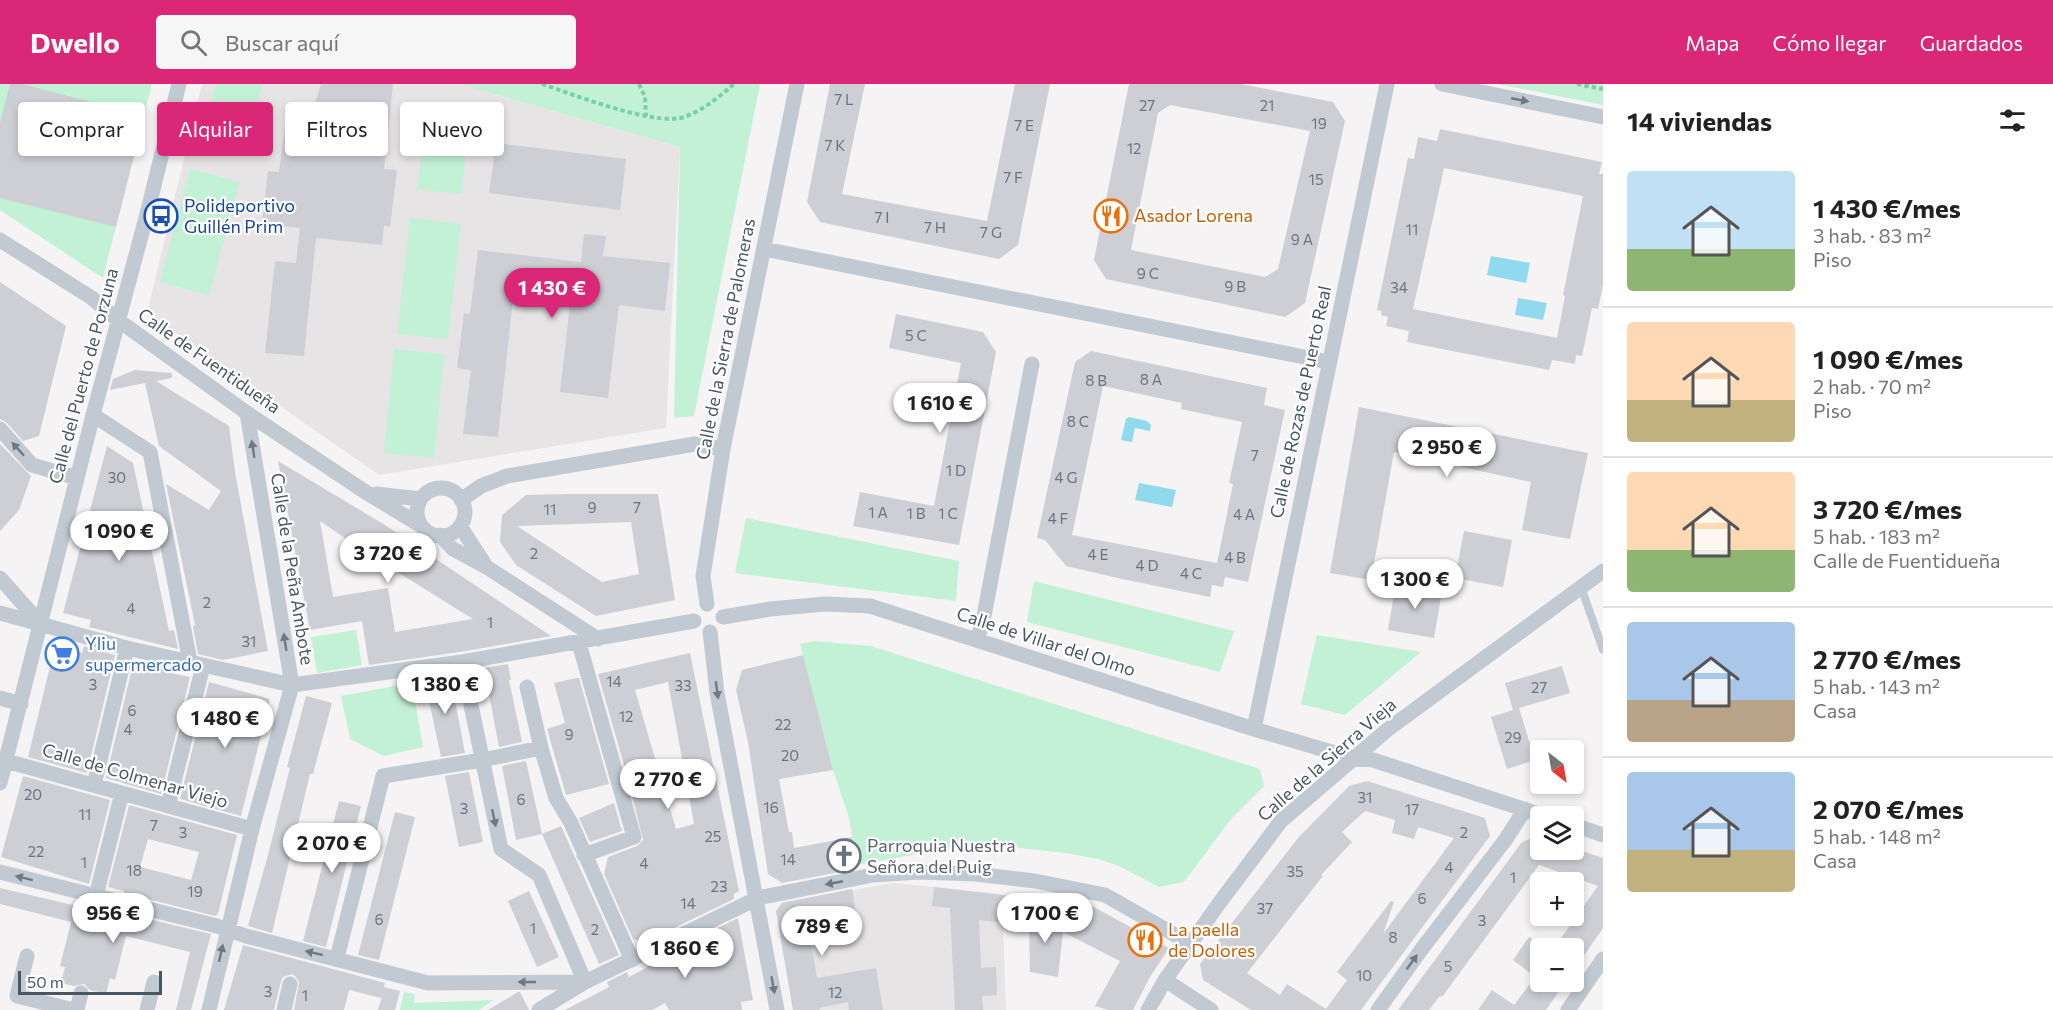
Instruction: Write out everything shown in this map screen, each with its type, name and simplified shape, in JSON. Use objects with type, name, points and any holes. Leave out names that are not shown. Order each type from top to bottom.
[{"type":"street","name":"Calle del Puerto de Porzuna","points":[[0,782],[179,84]]},
{"type":"street","name":"Calle de la Sierra de Palomeras","points":[[707,604],[703,576],[723,449],[798,84]]},
{"type":"street","name":"Calle de Rozas de Puerto Real","points":[[1254,729],[1387,84]]},
{"type":"street","points":[[1442,84],[1603,117]]},
{"type":"street","name":"Calle de Fuentidueña","points":[[0,240],[92,298],[118,320],[247,413],[420,525]]},
{"type":"street","points":[[764,249],[1329,362]]},
{"type":"street","points":[[977,640],[983,621],[1032,364]]},
{"type":"street","name":"Calle de la Peña Ambote","points":[[208,1010],[252,830],[292,685],[247,413]]},
{"type":"street","points":[[93,415],[150,452],[197,664],[168,806]]},
{"type":"street","points":[[0,429],[32,465],[77,478]]},
{"type":"street","points":[[461,500],[481,486],[507,476],[695,444],[723,449]]},
{"type":"street","points":[[441,488],[449,489],[461,500],[465,513],[460,526],[454,532],[440,536],[432,534],[420,525],[417,512],[421,499],[426,493],[441,488]]},
{"type":"street","name":"Calle de Fuentidueña","points":[[368,493],[421,499]]},
{"type":"street","points":[[460,526],[471,547],[488,568]]},
{"type":"street","points":[[440,536],[453,549],[488,568],[598,639]]},
{"type":"street","name":"Calle de la Sierra Vieja","points":[[1148,1010],[1191,944],[1273,830],[1352,758],[1442,688],[1603,571]]},
{"type":"street","points":[[0,578],[41,624]]},
{"type":"street","points":[[707,604],[714,604],[723,617],[716,630],[710,632],[703,631],[694,621],[695,613],[700,606],[707,604]]},
{"type":"street","name":"Calle de Villar del Olmo","points":[[723,617],[770,609],[825,604],[870,606],[1254,729],[1352,758],[1373,760],[1530,811]]},
{"type":"street","points":[[0,612],[127,648],[292,685],[462,662],[694,621]]},
{"type":"street","points":[[710,632],[717,693],[758,898],[777,1010]]},
{"type":"street","points":[[579,643],[634,837],[585,855]]},
{"type":"street","points":[[94,785],[127,648]]},
{"type":"street","points":[[462,662],[501,849],[539,875],[585,982]]},
{"type":"street","points":[[527,687],[541,748],[556,798],[571,823],[632,960]]},
{"type":"street","points":[[0,698],[21,704]]},
{"type":"street","points":[[337,958],[383,776],[541,748]]},
{"type":"street","name":"Calle de Colmenar Viejo","points":[[6,761],[252,830]]},
{"type":"street","points":[[96,896],[122,793]]},
{"type":"street","points":[[1378,1010],[1506,839],[1525,809]]},
{"type":"street","points":[[1584,828],[1603,835]]},
{"type":"street","points":[[0,872],[428,983],[585,982]]},
{"type":"street","points":[[539,1010],[585,982],[758,898],[873,875],[919,872],[1015,879],[1105,895],[1191,944]]},
{"type":"street","points":[[27,956],[17,996],[75,1010],[81,993]]},
{"type":"street","points":[[1568,1010],[1603,959]]},
{"type":"street","points":[[1166,980],[1211,1010]]},
{"type":"street","points":[[147,1010],[154,982]]},
{"type":"street","points":[[284,1010],[290,984]]},
{"type":"lane","points":[[1581,587],[1603,650]]},
{"type":"path","points":[[542,84],[599,103],[663,120],[684,117],[718,98],[734,84]]},
{"type":"path","points":[[639,84],[645,97],[646,116]]},
{"type":"path","points":[[1577,84],[1603,89]]},
{"type":"shaded area","points":[[202,84],[459,84],[680,147],[666,428],[379,475],[147,313],[185,156],[273,156],[273,102],[198,102]]},
{"type":"shaded area","points":[[894,883],[1002,894],[1006,1010],[793,1010],[776,911],[782,902]]},
{"type":"green space","points":[[0,84],[152,84],[145,112],[145,102],[18,102],[18,156],[134,156],[103,278],[0,210]]},
{"type":"green space","points":[[216,84],[263,84],[258,102],[212,102]]},
{"type":"green space","points":[[459,84],[760,84],[694,416],[674,418],[680,147]]},
{"type":"green space","points":[[1497,84],[1603,84],[1603,105]]},
{"type":"green space","points":[[421,156],[466,156],[461,194],[417,189]]},
{"type":"green space","points":[[190,169],[240,182],[209,295],[160,282]]},
{"type":"green space","points":[[410,218],[461,224],[448,339],[397,334]]},
{"type":"green space","points":[[394,349],[444,354],[434,458],[384,453]]},
{"type":"green space","points":[[746,518],[959,561],[956,601],[735,573]]},
{"type":"green space","points":[[1034,581],[1234,631],[1220,672],[1027,622]]},
{"type":"green space","points":[[356,630],[362,665],[317,673],[311,637]]},
{"type":"green space","points":[[1317,635],[1421,652],[1345,715],[1301,704]]},
{"type":"green space","points":[[814,641],[871,646],[1260,769],[1264,786],[1231,819],[1184,882],[1159,887],[1119,866],[1098,859],[977,843],[857,865],[849,818],[833,770],[800,644]]},
{"type":"green space","points":[[412,683],[423,747],[384,756],[350,739],[341,696]]},
{"type":"green space","points":[[404,992],[415,994],[414,1003],[494,1000],[479,1010],[400,1010]]},
{"type":"water","points":[[1491,256],[1530,263],[1526,283],[1487,275]]},
{"type":"water","points":[[1518,298],[1547,303],[1543,320],[1515,315]]},
{"type":"water","points":[[1129,417],[1147,421],[1151,425],[1150,431],[1135,428],[1132,442],[1121,440],[1126,419]]},
{"type":"water","points":[[1139,483],[1176,490],[1172,507],[1135,500]]},
{"type":"building","points":[[10,84],[23,84],[91,102],[18,102],[18,156],[134,156],[116,227],[0,198],[0,123]]},
{"type":"building","points":[[321,84],[393,84],[388,131],[388,102],[315,102]]},
{"type":"building","points":[[830,84],[865,84],[842,194],[987,221],[1015,84],[1050,84],[1018,245],[999,259],[820,222],[807,202]]},
{"type":"building","points":[[1129,84],[1241,84],[1333,102],[1345,121],[1305,303],[1285,317],[1106,279],[1094,260]],"holes":[[[1170,105],[1310,131],[1278,269],[1265,277],[1131,250],[1158,113]]]},
{"type":"building","points":[[285,128],[285,156],[385,156],[384,169],[397,170],[390,227],[384,226],[382,245],[316,238],[304,356],[265,353],[275,261],[296,263],[300,228],[262,224],[268,171],[279,172]]},
{"type":"building","points":[[1440,129],[1602,162],[1599,174],[1603,174],[1603,285],[1598,309],[1592,308],[1582,356],[1576,355],[1575,364],[1552,360],[1549,370],[1407,342],[1409,331],[1386,326],[1388,317],[1381,315],[1382,311],[1377,310],[1408,158],[1414,159],[1418,137],[1437,141]],"holes":[[[1444,168],[1583,196],[1563,295],[1565,296],[1557,338],[1413,309]]]},
{"type":"building","points":[[504,144],[626,159],[620,210],[489,193],[494,156],[504,156]]},
{"type":"building","points":[[584,234],[606,236],[603,256],[670,263],[665,311],[619,305],[608,398],[560,392],[570,305],[513,299],[498,437],[463,434],[471,370],[457,368],[464,313],[470,314],[478,250],[581,262]]},
{"type":"building","points":[[0,282],[66,326],[39,436],[23,441],[7,423],[0,419]]},
{"type":"building","points":[[896,314],[983,332],[996,352],[959,545],[853,526],[860,492],[934,506],[961,363],[889,348]]},
{"type":"building","points":[[1091,351],[1267,388],[1264,405],[1285,410],[1248,582],[1225,577],[1223,587],[1212,585],[1210,597],[1122,579],[1066,566],[1045,540],[1037,538],[1075,362]],"holes":[[[1103,386],[1182,403],[1181,409],[1242,422],[1229,483],[1233,484],[1217,563],[1072,535]]]},
{"type":"building","points":[[135,370],[172,373],[172,378],[156,381],[229,426],[235,472],[268,651],[223,660],[198,654],[193,626],[195,625],[166,484],[209,510],[221,491],[159,446],[145,383],[110,390],[113,379]]},
{"type":"building","points":[[1359,407],[1588,453],[1570,539],[1522,530],[1531,482],[1394,452],[1371,580],[1330,573]]},
{"type":"building","points":[[0,444],[31,476],[19,510],[0,531]]},
{"type":"building","points":[[107,446],[133,463],[169,631],[174,630],[178,649],[89,627],[91,620],[63,613]]},
{"type":"building","points":[[278,461],[385,525],[551,636],[369,665],[362,621],[310,630]],"holes":[[[320,521],[473,619],[395,632],[388,588],[333,597]]]},
{"type":"building","points":[[658,494],[675,600],[596,616],[516,565],[500,542],[502,515],[526,495]],"holes":[[[631,522],[639,574],[602,582],[517,526]]]},
{"type":"building","points":[[1464,531],[1512,540],[1503,587],[1455,578]]},
{"type":"building","points":[[1396,583],[1442,591],[1434,638],[1388,630]]},
{"type":"building","points":[[55,646],[82,653],[84,646],[115,655],[87,773],[28,757]]},
{"type":"building","points":[[690,653],[739,891],[734,894],[734,899],[645,942],[633,939],[604,874],[608,857],[637,846],[643,840],[632,795],[662,782],[676,829],[694,824],[668,682],[635,690],[659,772],[628,779],[598,674]]},
{"type":"building","points":[[803,655],[833,770],[779,779],[789,832],[792,832],[794,848],[852,837],[857,865],[849,866],[850,870],[782,883],[768,874],[748,742],[736,690],[742,670]]},
{"type":"building","points":[[134,660],[177,669],[166,672],[190,677],[161,794],[106,778]]},
{"type":"building","points":[[508,664],[511,680],[509,680],[522,742],[499,747],[484,668]]},
{"type":"building","points":[[1562,666],[1570,693],[1519,708],[1530,744],[1530,762],[1507,769],[1491,717],[1513,710],[1505,683]]},
{"type":"building","points":[[450,674],[465,753],[441,757],[424,677]]},
{"type":"building","points":[[579,678],[609,784],[566,795],[547,729],[565,723],[554,683]]},
{"type":"building","points":[[209,682],[270,699],[241,816],[180,799]]},
{"type":"building","points":[[306,696],[332,703],[313,774],[310,774],[272,933],[248,926],[290,768],[287,767]]},
{"type":"building","points":[[526,761],[542,834],[516,840],[502,766]]},
{"type":"building","points":[[469,772],[483,842],[459,847],[445,776]]},
{"type":"building","points":[[23,776],[110,800],[89,884],[1,857]]},
{"type":"building","points":[[1367,781],[1485,818],[1490,836],[1361,1010],[1251,1010],[1203,980],[1200,964],[1298,838],[1349,786]],"holes":[[[1365,811],[1395,820],[1392,833],[1414,839],[1418,827],[1454,838],[1383,934],[1394,902],[1391,901],[1337,972],[1347,980],[1326,1009],[1287,984],[1280,995],[1247,973],[1323,876],[1321,875],[1352,842],[1342,832]]]},
{"type":"building","points":[[339,801],[361,806],[326,947],[303,941]]},
{"type":"building","points":[[614,803],[622,831],[590,842],[579,818]]},
{"type":"building","points":[[129,805],[237,835],[218,914],[215,916],[108,887]],"holes":[[[148,839],[199,852],[191,880],[140,867]]]},
{"type":"building","points":[[395,812],[415,817],[379,960],[358,955]]},
{"type":"building","points":[[561,826],[619,955],[599,964],[542,834]]},
{"type":"building","points":[[1530,839],[1530,860],[1584,860],[1584,852],[1603,858],[1603,928],[1584,956],[1584,938],[1561,938],[1570,926],[1584,926],[1584,906],[1598,886],[1584,881],[1584,872],[1559,872],[1539,865],[1534,872],[1530,872],[1530,877],[1442,997],[1440,996],[1429,1010],[1398,1010],[1522,842]]},
{"type":"building","points":[[934,887],[1092,906],[1169,948],[1150,977],[1133,1010],[1108,1010],[1095,1006],[1120,961],[1063,932],[1058,977],[1030,972],[1029,926],[979,920],[981,968],[996,967],[997,995],[982,996],[983,1010],[955,1010],[950,908],[932,906]]},
{"type":"building","points":[[0,888],[90,909],[86,925],[114,933],[119,912],[211,934],[191,1010],[176,1010],[190,952],[126,936],[115,980],[110,978],[106,994],[90,990],[84,984],[74,986],[61,983],[65,967],[60,966],[71,922],[0,904]]},
{"type":"building","points":[[852,889],[857,918],[808,926],[817,978],[876,968],[883,1010],[849,1010],[848,1002],[819,1008],[820,1010],[793,1010],[776,911],[782,903]]},
{"type":"building","points":[[529,891],[559,957],[537,967],[508,901]]},
{"type":"building","points":[[738,918],[753,1000],[741,1002],[742,1010],[669,1010],[665,1003],[652,1010],[565,1010],[609,987],[607,982],[627,972],[629,977],[679,950],[675,949]]},
{"type":"building","points":[[1529,937],[1530,938],[1530,973],[1513,960]]},
{"type":"building","points":[[243,945],[385,983],[384,987],[400,991],[395,1010],[378,1010],[384,988],[381,998],[349,990],[344,1010],[294,1010],[299,982],[292,974],[283,977],[281,981],[274,1010],[224,1010]]},
{"type":"building","points":[[1530,984],[1530,992],[1558,992],[1546,1010],[1478,1010],[1492,990],[1514,1005]]},
{"type":"building","points":[[518,992],[529,1010],[488,1010]]},
{"type":"place","name":"Polideportivo Guillén Prim","points":[[161,216]]},
{"type":"place","name":"Asador Lorena","points":[[1111,216]]},
{"type":"place","name":"Yliu supermercado","points":[[62,654]]},
{"type":"place","name":"Parroquia Nuestra Señora del Puig","points":[[844,856]]},
{"type":"place","name":"La paella de Dolores","points":[[1145,940]]}]
